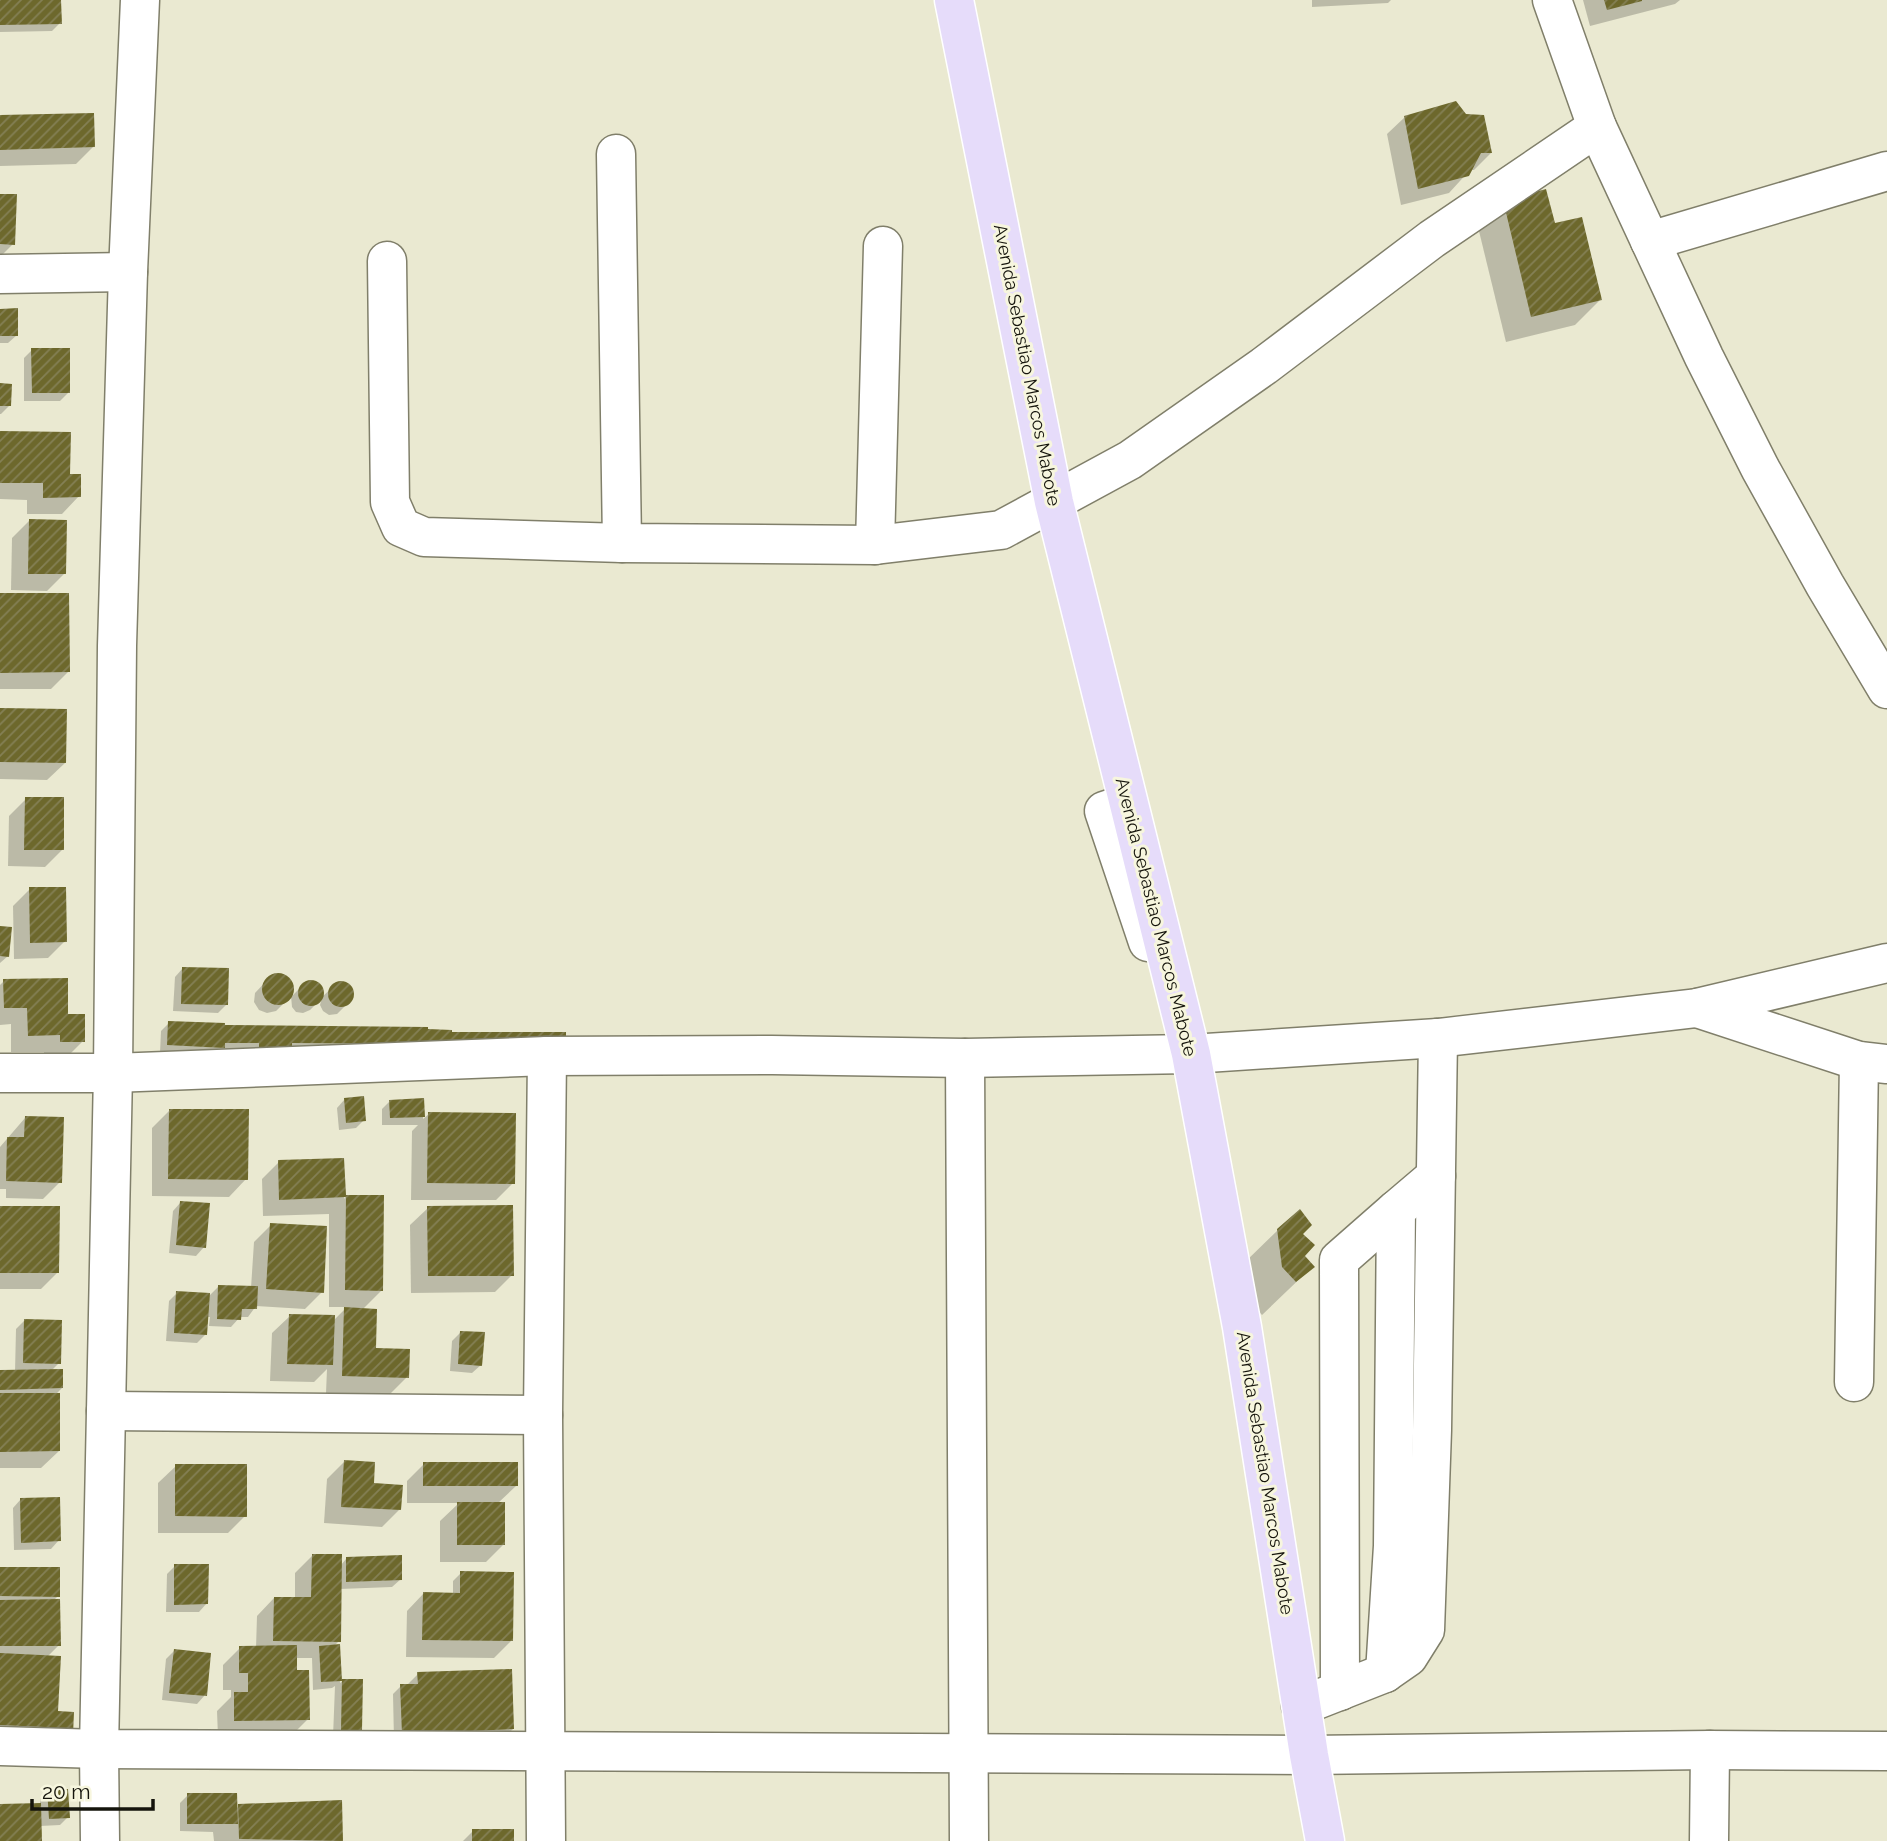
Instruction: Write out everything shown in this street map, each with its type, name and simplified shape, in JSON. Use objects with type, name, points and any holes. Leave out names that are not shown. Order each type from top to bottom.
[{"type":"main road","name":"Avenida Sebastiao Marcos Mabote","points":[[954,0],[1054,502],[1191,1054],[1242,1327],[1301,1706],[1325,1841]]},
{"type":"street","points":[[100,1841],[99,1749],[113,1073],[117,646],[128,272],[140,0]]},
{"type":"street","points":[[1552,0],[1597,127],[1704,357],[1760,468],[1887,689]]},
{"type":"street","points":[[387,261],[390,502],[401,527],[424,537],[622,543],[875,545],[1001,530],[1130,460],[1264,366],[1432,239],[1597,127]]},
{"type":"street","points":[[616,154],[622,543]]},
{"type":"street","points":[[1650,241],[1887,171]]},
{"type":"street","points":[[875,545],[883,246]]},
{"type":"street","points":[[0,274],[128,272]]},
{"type":"street","points":[[0,1073],[113,1073],[547,1056],[965,1058],[1191,1054],[1438,1038],[1697,1009],[1887,963]]},
{"type":"street","points":[[1697,1009],[1873,1063],[1854,1382]]},
{"type":"street","points":[[1301,1706],[1385,1673],[1408,1657],[1425,1630],[1433,1417],[1438,1038]]},
{"type":"street","points":[[546,1841],[543,1415],[547,1056]]},
{"type":"street","points":[[965,1058],[970,1841]]},
{"type":"street","points":[[1340,1691],[1339,1260],[1436,1176]]},
{"type":"street","points":[[1385,1673],[1393,1546],[1396,1210]]},
{"type":"street","points":[[106,1411],[543,1415]]},
{"type":"street","points":[[0,1746],[99,1749],[1309,1755],[1710,1750],[1887,1751]]},
{"type":"street","points":[[1709,1841],[1710,1750]]},
{"type":"building","points":[[0,0],[61,0],[62,24],[0,25]]},
{"type":"building","points":[[1604,0],[1642,0],[1642,1],[1607,10]]},
{"type":"building","points":[[1456,101],[1466,114],[1484,115],[1492,153],[1481,153],[1469,176],[1418,189],[1404,116]]},
{"type":"building","points":[[94,113],[95,147],[0,150],[0,115]]},
{"type":"building","points":[[1546,189],[1555,223],[1582,217],[1602,300],[1531,317],[1503,200]]},
{"type":"building","points":[[0,194],[17,194],[15,245],[0,244]]},
{"type":"building","points":[[18,308],[18,336],[0,336],[0,309]]},
{"type":"building","points":[[31,348],[70,348],[70,393],[32,393]]},
{"type":"building","points":[[0,383],[12,384],[11,406],[0,406]]},
{"type":"building","points":[[0,431],[71,432],[70,474],[81,474],[81,497],[43,498],[43,483],[0,483]]},
{"type":"building","points":[[29,519],[67,520],[66,574],[28,574]]},
{"type":"building","points":[[0,593],[69,593],[70,672],[0,673]]},
{"type":"building","points":[[0,708],[67,709],[66,763],[0,762]]},
{"type":"building","points":[[25,797],[64,797],[64,850],[24,850]]},
{"type":"building","points":[[29,887],[66,887],[67,942],[30,943]]},
{"type":"building","points":[[0,926],[12,927],[9,957],[0,956]]},
{"type":"building","points":[[182,967],[229,968],[228,1005],[181,1004]]},
{"type":"building","points":[[278,973],[289,978],[294,989],[289,1000],[278,1005],[267,1000],[262,989],[267,978]]},
{"type":"building","points":[[68,978],[68,1014],[85,1014],[85,1042],[60,1042],[60,1035],[28,1036],[27,1008],[4,1008],[3,979]]},
{"type":"building","points":[[311,980],[320,984],[324,993],[320,1002],[311,1006],[302,1002],[298,993],[302,984]]},
{"type":"building","points":[[341,981],[350,985],[354,994],[350,1003],[341,1007],[332,1003],[328,994],[332,985]]},
{"type":"building","points":[[168,1021],[225,1025],[428,1027],[452,1032],[566,1032],[566,1050],[428,1044],[292,1043],[292,1047],[259,1047],[259,1043],[225,1043],[225,1048],[167,1045]]},
{"type":"building","points":[[364,1096],[366,1121],[346,1123],[344,1098]]},
{"type":"building","points":[[424,1098],[425,1117],[390,1118],[389,1100]]},
{"type":"building","points":[[169,1109],[249,1109],[248,1180],[168,1179]]},
{"type":"building","points":[[428,1112],[516,1113],[515,1184],[427,1183]]},
{"type":"building","points":[[25,1116],[64,1117],[62,1183],[6,1181],[7,1137],[24,1137]]},
{"type":"building","points":[[344,1158],[346,1195],[384,1195],[383,1291],[345,1290],[346,1197],[279,1200],[278,1160]]},
{"type":"building","points":[[180,1201],[210,1203],[206,1248],[176,1245]]},
{"type":"building","points":[[513,1205],[514,1276],[428,1276],[427,1206]]},
{"type":"building","points":[[0,1206],[60,1206],[59,1273],[0,1273]]},
{"type":"building","points":[[1300,1209],[1312,1225],[1303,1234],[1315,1245],[1305,1256],[1315,1267],[1296,1282],[1282,1267],[1277,1229]]},
{"type":"building","points":[[270,1223],[327,1226],[324,1293],[266,1289]]},
{"type":"building","points":[[218,1285],[258,1286],[257,1309],[242,1309],[241,1320],[217,1319]]},
{"type":"building","points":[[176,1291],[210,1293],[207,1335],[174,1333]]},
{"type":"building","points":[[344,1307],[377,1309],[376,1348],[410,1349],[409,1378],[342,1376]]},
{"type":"building","points":[[289,1314],[335,1315],[333,1365],[287,1364]]},
{"type":"building","points":[[24,1319],[62,1320],[61,1364],[23,1363]]},
{"type":"building","points":[[460,1331],[485,1332],[482,1366],[458,1364]]},
{"type":"building","points":[[63,1369],[63,1388],[0,1390],[0,1370]]},
{"type":"building","points":[[0,1393],[60,1393],[60,1451],[0,1452]]},
{"type":"building","points":[[344,1460],[375,1462],[374,1483],[403,1485],[401,1510],[341,1507]]},
{"type":"building","points":[[423,1462],[518,1462],[518,1486],[423,1486]]},
{"type":"building","points":[[175,1464],[247,1464],[247,1517],[175,1516]]},
{"type":"building","points":[[60,1497],[61,1541],[21,1543],[20,1498]]},
{"type":"building","points":[[457,1502],[505,1502],[505,1545],[457,1545]]},
{"type":"building","points":[[312,1554],[342,1554],[341,1642],[273,1641],[274,1597],[311,1597]]},
{"type":"building","points":[[402,1555],[402,1580],[346,1582],[346,1557]]},
{"type":"building","points":[[174,1564],[209,1564],[208,1604],[174,1605]]},
{"type":"building","points":[[0,1567],[60,1567],[60,1597],[0,1596]]},
{"type":"building","points":[[460,1571],[514,1572],[513,1641],[422,1640],[423,1592],[460,1593]]},
{"type":"building","points":[[60,1599],[61,1646],[0,1646],[0,1600]]},
{"type":"building","points":[[340,1644],[342,1681],[321,1682],[319,1646]]},
{"type":"building","points":[[297,1645],[297,1670],[309,1670],[310,1720],[234,1721],[234,1692],[248,1692],[248,1673],[239,1673],[239,1646]]},
{"type":"building","points":[[174,1649],[211,1653],[207,1696],[169,1693]]},
{"type":"building","points":[[0,1653],[61,1656],[58,1711],[74,1712],[73,1735],[44,1734],[44,1727],[0,1725]]},
{"type":"building","points":[[512,1669],[514,1729],[402,1734],[400,1684],[418,1684],[417,1672]]},
{"type":"building","points":[[342,1679],[363,1679],[362,1730],[341,1730]]},
{"type":"building","points":[[47,1789],[68,1789],[70,1818],[49,1819]]},
{"type":"building","points":[[187,1793],[237,1793],[238,1824],[187,1824]]},
{"type":"building","points":[[342,1800],[343,1841],[239,1839],[238,1804]]},
{"type":"building","points":[[41,1803],[42,1841],[0,1841],[0,1804]]},
{"type":"building","points":[[472,1829],[514,1829],[514,1841],[472,1841]]}]
